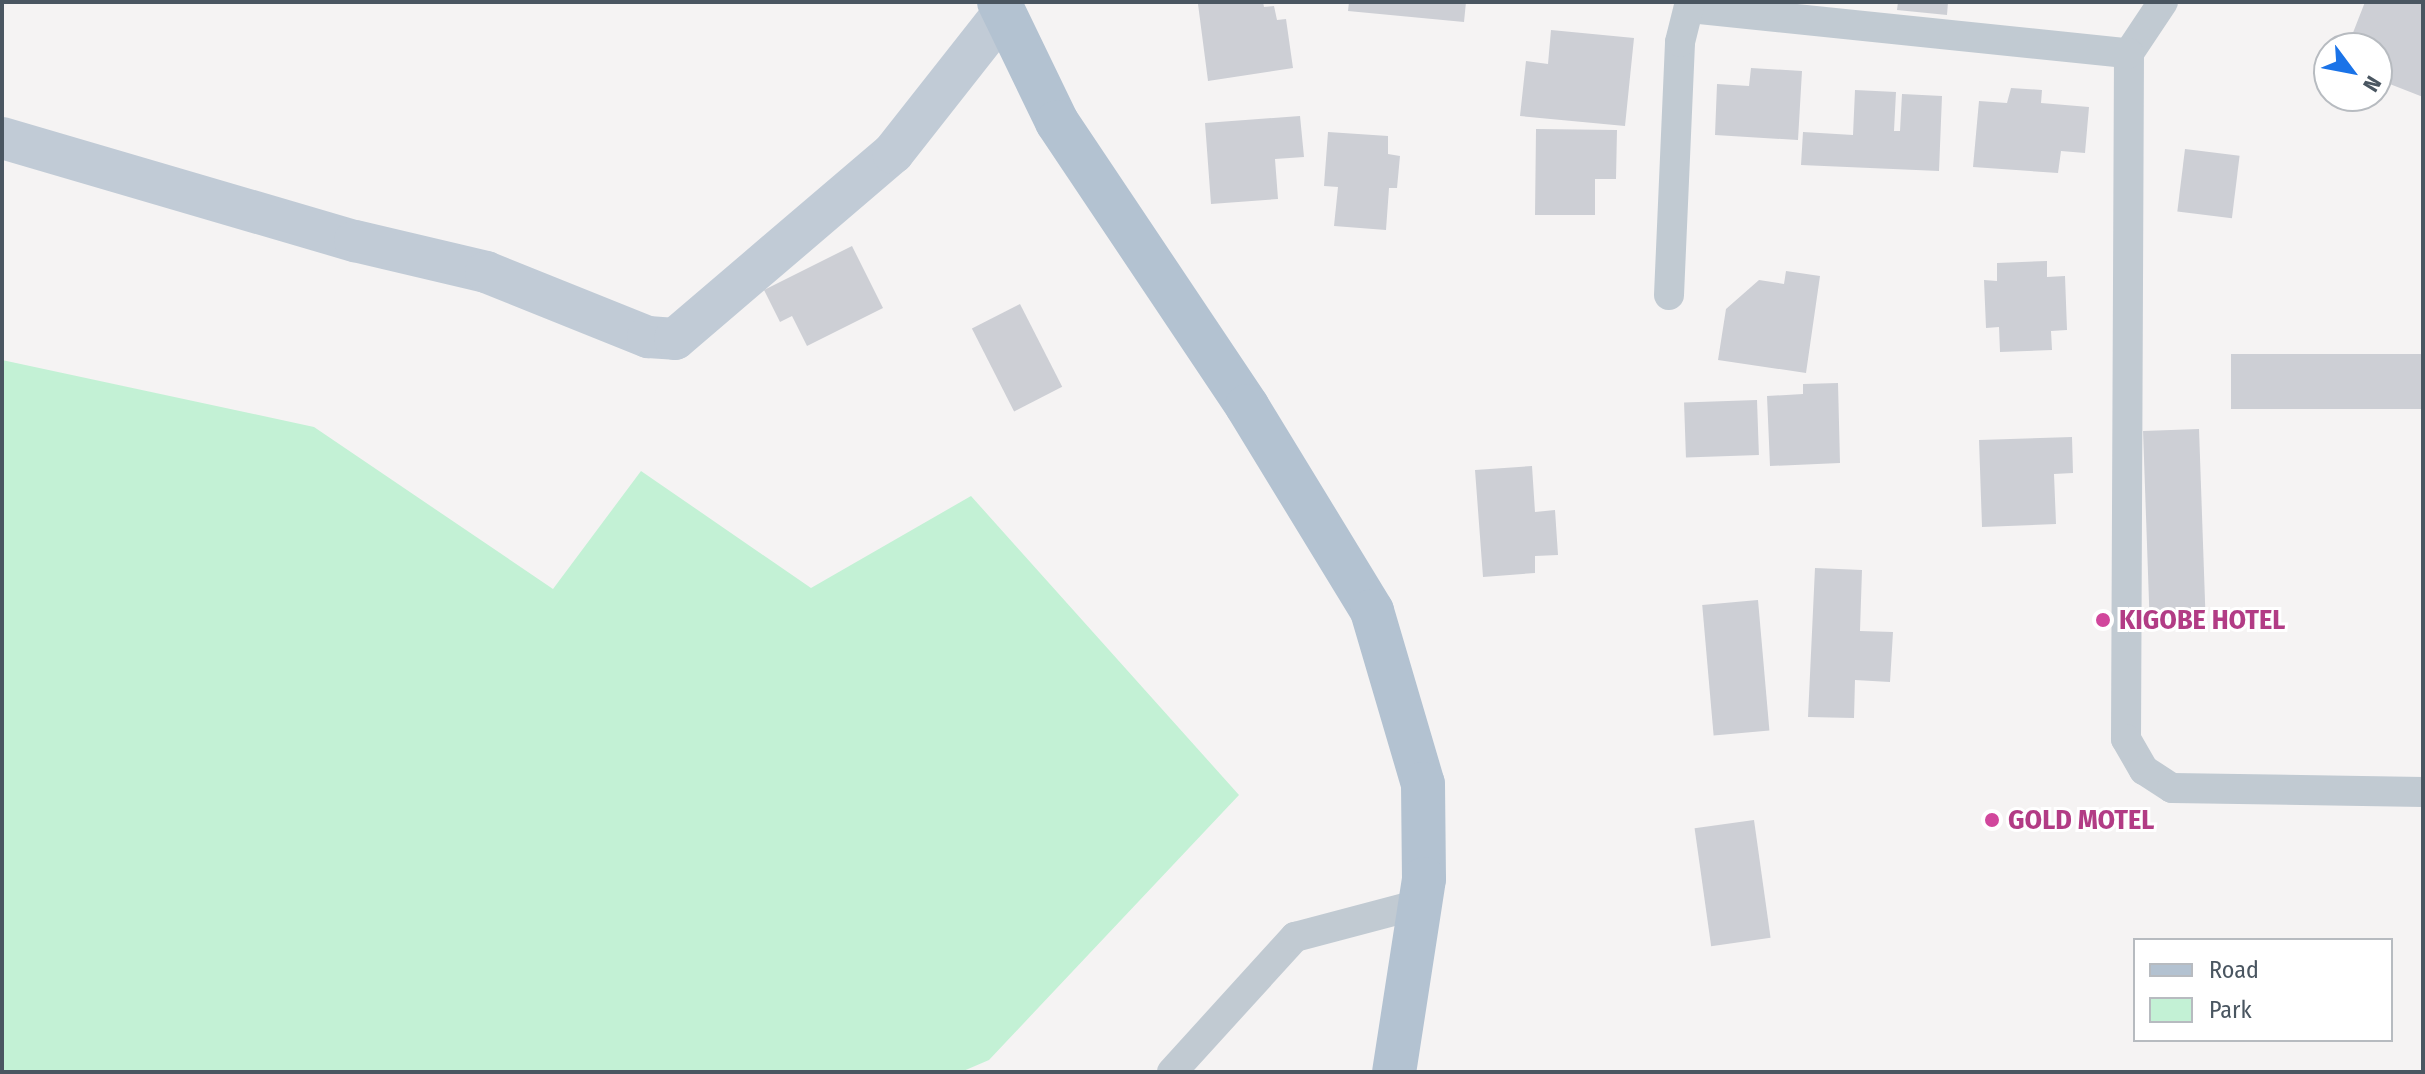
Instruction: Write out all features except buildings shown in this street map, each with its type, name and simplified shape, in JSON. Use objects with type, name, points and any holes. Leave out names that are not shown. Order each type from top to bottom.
[{"type":"main road","points":[[1001,7],[1057,122],[1247,406],[1372,611],[1398,684],[1423,784],[1420,904],[1394,1072]]},
{"type":"street","points":[[2163,2],[2129,53],[2126,739],[2144,770],[2172,788],[2423,792]]},
{"type":"street","points":[[1669,295],[1680,42],[1690,5],[2129,53]]},
{"type":"street","points":[[2,138],[355,241],[486,272],[648,337],[675,339],[893,153],[1001,7]]},
{"type":"street","points":[[1172,1072],[1295,937],[1420,904]]},
{"type":"green space","points":[[2,360],[314,427],[553,589],[641,471],[811,588],[971,496],[1239,795],[989,1060],[961,1072],[2,1072]]},
{"type":"place","name":"KIGOBE HOTEL","points":[[2103,620]]},
{"type":"place","name":"GOLD MOTEL","points":[[1992,820]]}]
